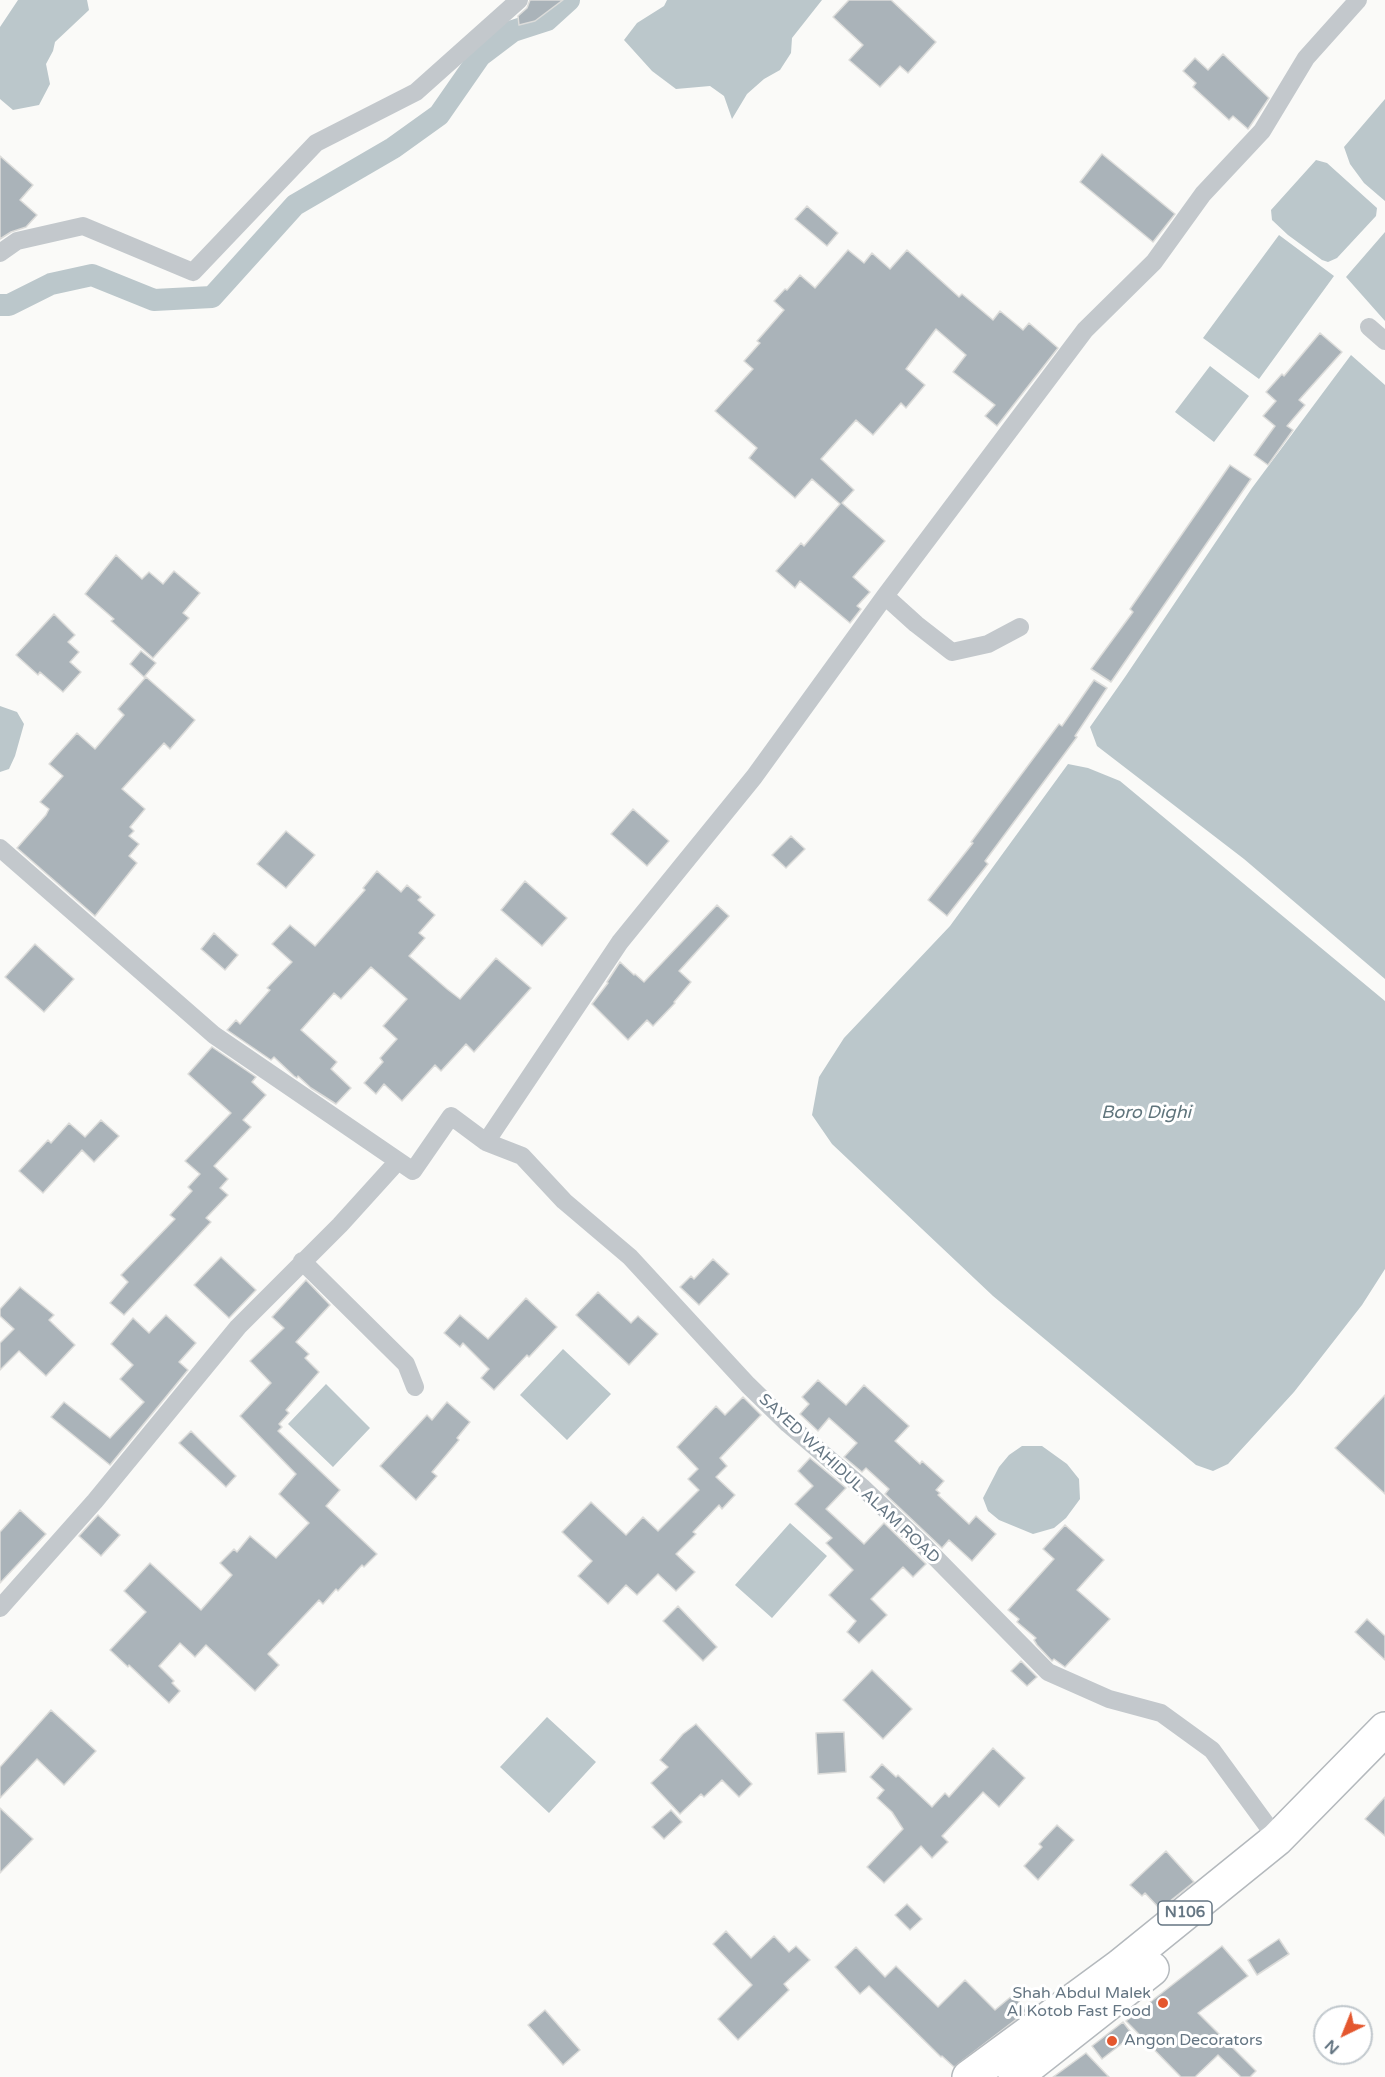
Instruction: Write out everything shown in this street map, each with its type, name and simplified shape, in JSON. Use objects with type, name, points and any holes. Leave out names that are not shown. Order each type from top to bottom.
[{"type":"highway","name":"N106","points":[[969,2077],[1120,1966],[1277,1839],[1385,1729]]},
{"type":"highway","name":"N106","points":[[1014,2077],[1107,2006],[1243,1895],[1309,1837],[1385,1759]]},
{"type":"street","points":[[0,254],[17,241],[83,226],[193,272],[316,143],[416,92],[519,0]]},
{"type":"street","points":[[486,1142],[620,942],[754,777],[885,596],[1085,330],[1154,262],[1203,194],[1262,130],[1306,58],[1358,0]]},
{"type":"street","points":[[1369,327],[1385,340]]},
{"type":"street","points":[[885,596],[915,624],[952,652],[988,644],[1020,627]]},
{"type":"street","points":[[0,848],[213,1035],[398,1161],[339,1225],[238,1327],[95,1502],[0,1608]]},
{"type":"street","name":"SAYED WAHIDUL ALAM ROAD","points":[[398,1161],[413,1172],[451,1116],[486,1142],[522,1156],[564,1201],[630,1257],[748,1385],[788,1424],[862,1487],[910,1532],[1048,1672],[1109,1699],[1161,1713],[1212,1750],[1277,1839]]},
{"type":"street","points":[[302,1261],[406,1364],[415,1387]]},
{"type":"water","points":[[18,0],[87,0],[89,10],[55,42],[46,64],[50,84],[39,105],[13,110],[0,99],[0,27]]},
{"type":"water","points":[[667,0],[822,0],[792,38],[791,53],[780,70],[764,79],[747,94],[732,119],[724,96],[710,86],[676,89],[652,71],[624,40],[637,23],[664,6]]},
{"type":"water","points":[[1385,99],[1385,201],[1364,183],[1350,164],[1344,147]]},
{"type":"water","points":[[1316,160],[1327,163],[1377,208],[1376,216],[1337,258],[1328,262],[1288,235],[1272,220],[1271,210]]},
{"type":"water","points":[[1385,232],[1385,321],[1346,277]]},
{"type":"water","points":[[1279,235],[1334,276],[1259,379],[1203,338]]},
{"type":"water","points":[[1351,355],[1385,385],[1385,979],[1244,859],[1097,746],[1090,727],[1252,488]]},
{"type":"water","points":[[1210,366],[1249,396],[1214,442],[1175,412]]},
{"type":"water","points":[[0,706],[17,712],[24,724],[9,769],[0,772]]},
{"type":"water","name":"Boro Dighi","points":[[1068,764],[1088,768],[1120,781],[1385,1001],[1385,1269],[1362,1305],[1294,1392],[1228,1464],[1213,1471],[1196,1465],[993,1296],[832,1144],[812,1115],[819,1077],[844,1038],[950,926]]},
{"type":"water","points":[[563,1349],[611,1394],[567,1440],[520,1395]]},
{"type":"water","points":[[326,1384],[370,1428],[333,1467],[288,1424]]},
{"type":"water","points":[[1022,1446],[1042,1446],[1067,1464],[1079,1479],[1080,1499],[1066,1518],[1054,1528],[1033,1534],[999,1520],[988,1511],[983,1498],[999,1467],[1009,1455]]},
{"type":"water","points":[[790,1523],[827,1556],[772,1618],[735,1585]]},
{"type":"water","points":[[547,1717],[596,1762],[549,1813],[500,1767]]},
{"type":"building","points":[[530,0],[563,0],[535,21],[519,25],[518,16],[527,8]]},
{"type":"building","points":[[849,0],[891,0],[936,42],[908,73],[900,66],[880,87],[849,60],[863,45],[833,17]]},
{"type":"building","points":[[1223,54],[1269,98],[1248,129],[1233,116],[1229,120],[1193,87],[1196,83],[1183,71],[1195,58],[1208,70]]},
{"type":"building","points":[[1102,154],[1175,214],[1153,242],[1080,182]]},
{"type":"building","points":[[0,156],[33,185],[20,200],[37,215],[26,227],[0,239]]},
{"type":"building","points":[[807,206],[838,233],[827,246],[795,219]]},
{"type":"building","points":[[848,250],[864,263],[872,253],[890,269],[907,250],[959,297],[962,294],[993,320],[1000,311],[1023,330],[1029,323],[1058,348],[997,426],[985,416],[995,405],[953,372],[966,355],[936,329],[906,369],[925,385],[906,408],[901,403],[873,435],[856,420],[821,459],[854,490],[842,503],[885,541],[853,577],[870,592],[857,606],[861,609],[850,623],[800,581],[795,588],[776,571],[801,543],[804,546],[840,504],[812,479],[795,498],[749,458],[757,448],[715,411],[753,369],[744,361],[760,343],[757,341],[784,310],[774,301],[800,275],[815,288]]},
{"type":"building","points":[[1320,333],[1342,352],[1299,400],[1305,405],[1287,426],[1293,430],[1268,465],[1254,455],[1275,426],[1263,416],[1276,401],[1266,392],[1282,374],[1284,376]]},
{"type":"building","points":[[1230,465],[1251,479],[1111,682],[1091,669],[1133,612],[1130,609]]},
{"type":"building","points":[[116,555],[142,579],[149,572],[163,584],[174,571],[200,593],[183,613],[189,618],[153,658],[111,621],[114,619],[85,594]]},
{"type":"building","points":[[54,614],[75,635],[68,642],[79,652],[70,662],[81,672],[63,692],[40,672],[38,675],[16,655]]},
{"type":"building","points":[[141,651],[156,663],[144,677],[130,664]]},
{"type":"building","points":[[146,677],[195,720],[170,749],[164,743],[122,789],[145,809],[130,827],[134,831],[129,836],[139,844],[129,856],[137,863],[95,916],[17,848],[46,815],[49,809],[40,802],[63,776],[49,764],[77,733],[95,749],[124,715],[118,709]]},
{"type":"building","points":[[1094,680],[1107,688],[1075,736],[1077,737],[985,861],[988,864],[947,916],[928,900],[973,843],[971,842],[1059,724],[1062,726]]},
{"type":"building","points":[[633,809],[669,841],[647,866],[611,834]]},
{"type":"building","points":[[286,831],[315,855],[286,888],[257,864]]},
{"type":"building","points":[[791,836],[805,849],[786,868],[772,855]]},
{"type":"building","points":[[377,871],[401,892],[407,885],[421,897],[418,900],[435,915],[419,933],[425,938],[409,956],[460,999],[496,958],[531,988],[474,1052],[466,1044],[441,1071],[435,1065],[402,1101],[384,1084],[376,1094],[364,1083],[383,1062],[380,1058],[397,1039],[383,1026],[407,999],[371,967],[341,999],[334,993],[301,1030],[337,1062],[331,1069],[351,1088],[336,1104],[311,1088],[298,1076],[297,1078],[294,1076],[274,1057],[271,1060],[227,1030],[236,1020],[240,1024],[270,990],[267,988],[292,962],[272,944],[290,925],[315,946],[365,890],[363,888]]},
{"type":"building","points":[[525,881],[567,918],[542,946],[501,910]]},
{"type":"building","points":[[717,905],[729,916],[679,971],[691,982],[653,1026],[647,1020],[628,1040],[592,1004],[620,962],[644,982]]},
{"type":"building","points":[[214,933],[238,955],[225,970],[201,949]]},
{"type":"building","points":[[35,944],[74,979],[44,1012],[5,977]]},
{"type":"building","points":[[212,1047],[256,1077],[252,1082],[266,1095],[243,1120],[251,1127],[214,1166],[228,1179],[220,1188],[228,1195],[206,1218],[211,1222],[124,1315],[110,1303],[128,1282],[121,1275],[175,1219],[170,1215],[192,1191],[188,1187],[200,1174],[185,1161],[231,1113],[188,1074]]},
{"type":"building","points":[[101,1120],[119,1136],[94,1162],[82,1150],[43,1193],[19,1171],[48,1140],[51,1143],[69,1123],[85,1137]]},
{"type":"building","points":[[221,1257],[256,1290],[229,1318],[194,1285]]},
{"type":"building","points":[[713,1259],[729,1274],[699,1305],[680,1287],[691,1276],[694,1279]]},
{"type":"building","points":[[306,1280],[330,1305],[296,1342],[309,1354],[305,1358],[319,1372],[286,1410],[289,1413],[279,1424],[282,1427],[278,1431],[340,1490],[326,1506],[377,1554],[364,1567],[362,1565],[338,1591],[336,1589],[323,1604],[319,1600],[268,1654],[279,1665],[255,1691],[206,1645],[195,1657],[180,1643],[159,1666],[174,1681],[172,1683],[180,1691],[169,1703],[110,1650],[146,1612],[124,1591],[150,1563],[201,1610],[232,1575],[220,1563],[234,1549],[237,1552],[250,1536],[276,1558],[309,1523],[279,1494],[296,1474],[240,1416],[271,1383],[250,1361],[284,1328],[272,1317]]},
{"type":"building","points":[[20,1287],[54,1315],[49,1320],[75,1345],[46,1376],[19,1351],[0,1370],[0,1343],[14,1329],[0,1316],[0,1309]]},
{"type":"building","points":[[598,1292],[631,1323],[638,1316],[658,1334],[629,1365],[576,1315]]},
{"type":"building","points":[[526,1298],[557,1327],[494,1390],[481,1378],[489,1369],[463,1343],[460,1347],[444,1333],[460,1315],[488,1339]]},
{"type":"building","points":[[166,1315],[196,1343],[179,1362],[188,1370],[110,1465],[51,1417],[64,1402],[110,1438],[144,1402],[120,1379],[133,1365],[111,1344],[133,1318],[149,1333]]},
{"type":"building","points":[[818,1380],[846,1405],[864,1385],[909,1426],[895,1441],[920,1464],[922,1461],[944,1481],[936,1490],[940,1493],[938,1495],[969,1524],[976,1516],[996,1534],[972,1561],[949,1540],[942,1548],[885,1494],[889,1489],[866,1468],[862,1472],[844,1457],[857,1443],[829,1418],[818,1431],[800,1414],[809,1404],[802,1397]]},
{"type":"building","points":[[1385,1395],[1385,1494],[1335,1448]]},
{"type":"building","points":[[743,1397],[761,1415],[720,1458],[727,1466],[716,1477],[735,1495],[722,1509],[719,1505],[693,1532],[696,1534],[676,1554],[695,1572],[676,1591],[658,1574],[637,1595],[626,1585],[608,1604],[578,1576],[592,1561],[562,1532],[591,1502],[626,1535],[643,1517],[658,1531],[699,1490],[688,1479],[698,1469],[677,1447],[716,1406],[725,1415]]},
{"type":"building","points":[[447,1402],[470,1422],[457,1438],[459,1440],[432,1472],[437,1476],[416,1500],[380,1466],[427,1415],[432,1420]]},
{"type":"building","points":[[191,1431],[236,1476],[226,1487],[179,1443]]},
{"type":"building","points":[[810,1458],[846,1488],[826,1509],[864,1544],[884,1523],[926,1564],[913,1577],[903,1567],[871,1599],[887,1615],[859,1643],[847,1632],[856,1621],[829,1595],[853,1570],[826,1543],[832,1538],[795,1504],[813,1486],[798,1471]]},
{"type":"building","points":[[20,1510],[46,1534],[0,1583],[0,1532]]},
{"type":"building","points":[[98,1515],[120,1535],[101,1556],[79,1536]]},
{"type":"building","points":[[1065,1525],[1104,1560],[1077,1590],[1110,1619],[1065,1667],[1054,1659],[1052,1661],[1037,1645],[1034,1640],[1036,1638],[1017,1622],[1019,1619],[1008,1610],[1054,1559],[1043,1549]]},
{"type":"building","points":[[678,1606],[717,1647],[703,1661],[663,1621]]},
{"type":"building","points":[[1367,1619],[1385,1636],[1385,1660],[1355,1632]]},
{"type":"building","points":[[1021,1661],[1037,1677],[1027,1686],[1011,1671]]},
{"type":"building","points":[[872,1670],[912,1709],[883,1739],[843,1700]]},
{"type":"building","points":[[51,1710],[96,1751],[64,1785],[37,1759],[0,1798],[0,1767]]},
{"type":"building","points":[[696,1724],[752,1784],[739,1797],[722,1780],[704,1797],[701,1794],[680,1814],[651,1783],[668,1767],[660,1760],[683,1734]]},
{"type":"building","points":[[844,1732],[846,1772],[818,1774],[816,1733]]},
{"type":"building","points":[[993,1748],[1025,1778],[999,1807],[983,1792],[942,1836],[948,1842],[932,1858],[921,1846],[884,1883],[867,1867],[903,1829],[892,1812],[877,1798],[884,1790],[870,1777],[882,1764],[896,1777],[898,1775],[932,1807],[945,1793],[949,1797]]},
{"type":"building","points":[[1385,1797],[1385,1836],[1365,1819]]},
{"type":"building","points":[[0,1808],[33,1839],[0,1873]]},
{"type":"building","points":[[671,1810],[682,1822],[664,1839],[652,1827]]},
{"type":"building","points":[[1057,1825],[1074,1840],[1038,1880],[1024,1866],[1042,1847],[1039,1844]]},
{"type":"building","points":[[1166,1851],[1194,1882],[1160,1909],[1145,1893],[1142,1896],[1130,1885]]},
{"type":"building","points":[[907,1904],[922,1919],[910,1930],[895,1915]]},
{"type":"building","points":[[726,1931],[751,1958],[774,1936],[789,1952],[796,1946],[810,1960],[784,1984],[789,1990],[738,2040],[718,2019],[752,1985],[713,1944]]},
{"type":"building","points":[[1279,1939],[1289,1954],[1257,1975],[1248,1960]]},
{"type":"building","points":[[1222,1946],[1248,1976],[1198,2013],[1256,2071],[1250,2077],[1241,2077],[1218,2055],[1195,2077],[1181,2077],[1126,2021]]},
{"type":"building","points":[[856,1947],[885,1977],[896,1966],[938,2007],[965,1980],[995,2010],[1013,1995],[1027,2011],[954,2067],[869,1986],[860,1994],[835,1967]]},
{"type":"building","points":[[545,2010],[580,2050],[563,2065],[528,2025]]},
{"type":"building","name":"Angon Decorators","points":[[1123,2022],[1133,2035],[1102,2059],[1092,2046]]},
{"type":"building","points":[[1086,2053],[1109,2077],[1053,2077]]},
{"type":"waterway","points":[[0,305],[9,305],[51,284],[92,275],[154,300],[212,297],[295,205],[393,148],[439,115],[480,56],[513,31],[547,20],[569,0]]},
{"type":"place","name":"Shah Abdul Malek Al Kotob Fast Food","points":[[1163,2003]]},
{"type":"place","name":"Angon Decorators","points":[[1112,2041]]}]
